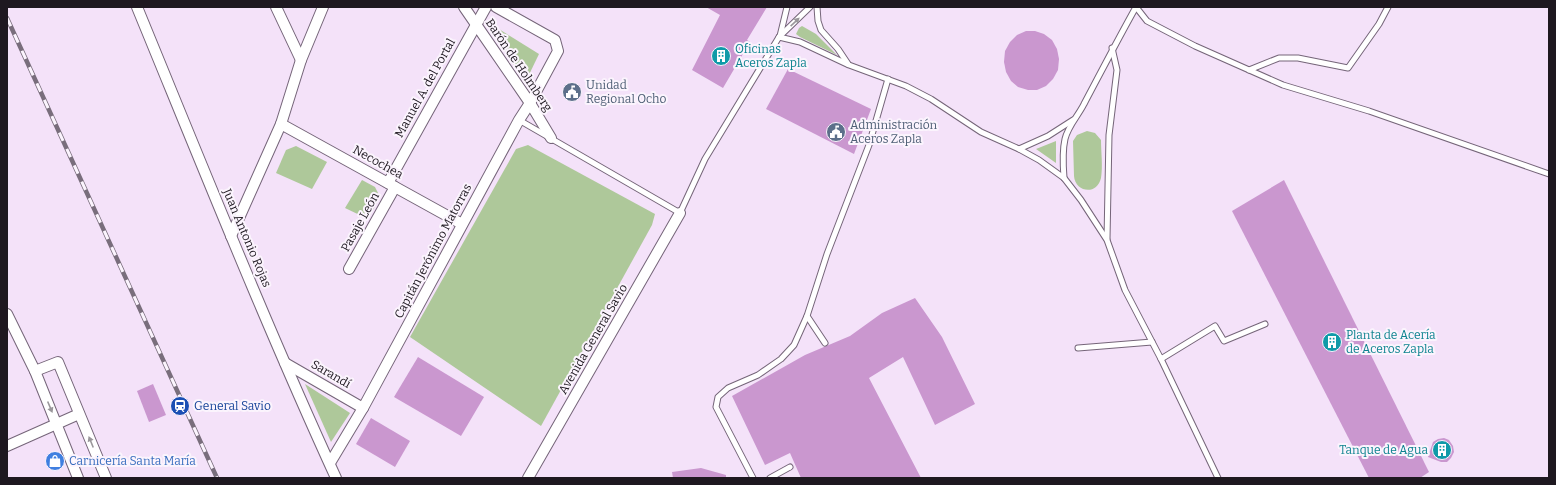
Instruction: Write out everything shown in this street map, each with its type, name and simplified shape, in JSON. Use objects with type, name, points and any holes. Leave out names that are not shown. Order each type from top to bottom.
[{"type":"street","name":"Juan Antonio Rojas","points":[[137,7],[231,236],[336,478]]},
{"type":"street","points":[[276,7],[301,60]]},
{"type":"street","points":[[231,236],[280,124],[301,60],[323,7]]},
{"type":"street","name":"Barón de Holmberg","points":[[464,7],[530,103],[551,138]]},
{"type":"street","name":"Manuel A. del Portal","points":[[391,185],[486,7]]},
{"type":"street","name":"Capitán Jerónimo Matorras","points":[[330,463],[363,408],[518,120],[530,103],[558,51],[554,40],[496,7]]},
{"type":"street","name":"Necochea","points":[[280,124],[462,224]]},
{"type":"street","name":"Pasaje León","points":[[349,269],[391,185]]},
{"type":"street","name":"Avenida General Savio","points":[[528,478],[680,213]]},
{"type":"street","points":[[7,314],[35,372],[78,478]]},
{"type":"street","points":[[35,372],[58,362],[106,478]]},
{"type":"street","name":"Sarandí","points":[[285,363],[363,408]]},
{"type":"street","points":[[7,446],[79,414]]},
{"type":"lane","points":[[779,37],[787,7]]},
{"type":"lane","points":[[518,120],[680,213],[705,159],[779,37],[810,7]]},
{"type":"lane","points":[[817,7],[818,21],[821,30],[838,49],[849,65]]},
{"type":"lane","points":[[1064,178],[1063,157],[1065,138],[1073,120],[1083,106],[1112,48],[1136,7],[1147,21],[1195,46],[1283,85],[1369,111],[1549,174]]},
{"type":"lane","points":[[1249,70],[1280,58],[1298,58],[1348,68],[1388,7]]},
{"type":"lane","points":[[779,37],[800,42],[849,65],[906,86],[931,99],[981,132],[1019,149],[1039,160],[1064,178],[1081,200],[1107,240],[1125,290],[1161,359],[1218,478]]},
{"type":"lane","points":[[1107,240],[1109,135],[1117,70],[1112,48]]},
{"type":"lane","points":[[753,478],[716,407],[718,397],[728,388],[758,374],[781,359],[794,345],[807,316],[827,254],[869,146],[888,79]]},
{"type":"lane","points":[[1019,149],[1048,136],[1073,120]]},
{"type":"lane","points":[[807,316],[825,343]]},
{"type":"lane","points":[[1161,359],[1215,326],[1224,341],[1265,324]]},
{"type":"lane","points":[[1078,348],[1152,342]]},
{"type":"lane","points":[[770,478],[790,467]]},
{"type":"green space","points":[[802,26],[816,34],[837,55],[796,34]]},
{"type":"green space","points":[[499,29],[539,54],[525,83],[494,34]]},
{"type":"green space","points":[[1087,131],[1095,133],[1101,140],[1102,169],[1099,184],[1095,188],[1086,190],[1078,186],[1075,181],[1073,141],[1077,135]]},
{"type":"green space","points":[[1056,141],[1056,163],[1036,149]]},
{"type":"green space","points":[[528,145],[655,214],[652,225],[541,426],[410,337],[516,149]]},
{"type":"green space","points":[[296,146],[327,162],[312,189],[276,173],[286,150]]},
{"type":"green space","points":[[362,180],[375,187],[380,197],[368,219],[345,208]]},
{"type":"green space","points":[[305,384],[350,413],[331,442]]},
{"type":"building","name":"Oficinas Aceros Zapla","points":[[706,7],[767,7],[747,40],[750,42],[723,88],[692,70],[720,15]]},
{"type":"building","points":[[1026,31],[1035,31],[1044,34],[1052,40],[1057,49],[1059,59],[1058,70],[1053,79],[1046,86],[1037,90],[1028,90],[1018,87],[1011,81],[1006,72],[1004,62],[1005,51],[1010,42],[1017,35]]},
{"type":"building","name":"Administración Aceros Zapla","points":[[788,69],[871,109],[854,154],[766,109]]},
{"type":"building","name":"Planta de Acería de Aceros Zapla","points":[[1284,180],[1429,472],[1420,478],[1369,478],[1232,211]]},
{"type":"building","points":[[915,298],[942,337],[975,404],[935,425],[903,357],[869,378],[921,478],[801,478],[790,453],[765,465],[732,396],[805,355],[850,336],[882,313]]},
{"type":"building","points":[[418,357],[484,397],[461,436],[394,397]]},
{"type":"building","points":[[153,384],[166,415],[149,422],[137,391]]},
{"type":"building","points":[[371,418],[410,441],[395,467],[356,444]]},
{"type":"building","name":"Tanque de Agua","points":[[1444,438],[1449,440],[1453,446],[1454,452],[1451,458],[1447,462],[1441,462],[1428,457],[1433,442]]},
{"type":"building","points":[[701,468],[726,475],[726,478],[673,478],[672,472]]},
{"type":"railway","points":[[7,18],[217,478]]},
{"type":"place","name":"Oficinas Aceros Zapla","points":[[721,56]]},
{"type":"place","name":"Unidad Regional Ocho","points":[[572,92]]},
{"type":"place","name":"Administración Aceros Zapla","points":[[836,132]]},
{"type":"place","name":"Planta de Acería de Aceros Zapla","points":[[1332,342]]},
{"type":"place","name":"General Savio","points":[[180,406]]},
{"type":"place","name":"Tanque de Agua","points":[[1442,450]]},
{"type":"place","name":"Carnicería Santa María","points":[[55,461]]}]
